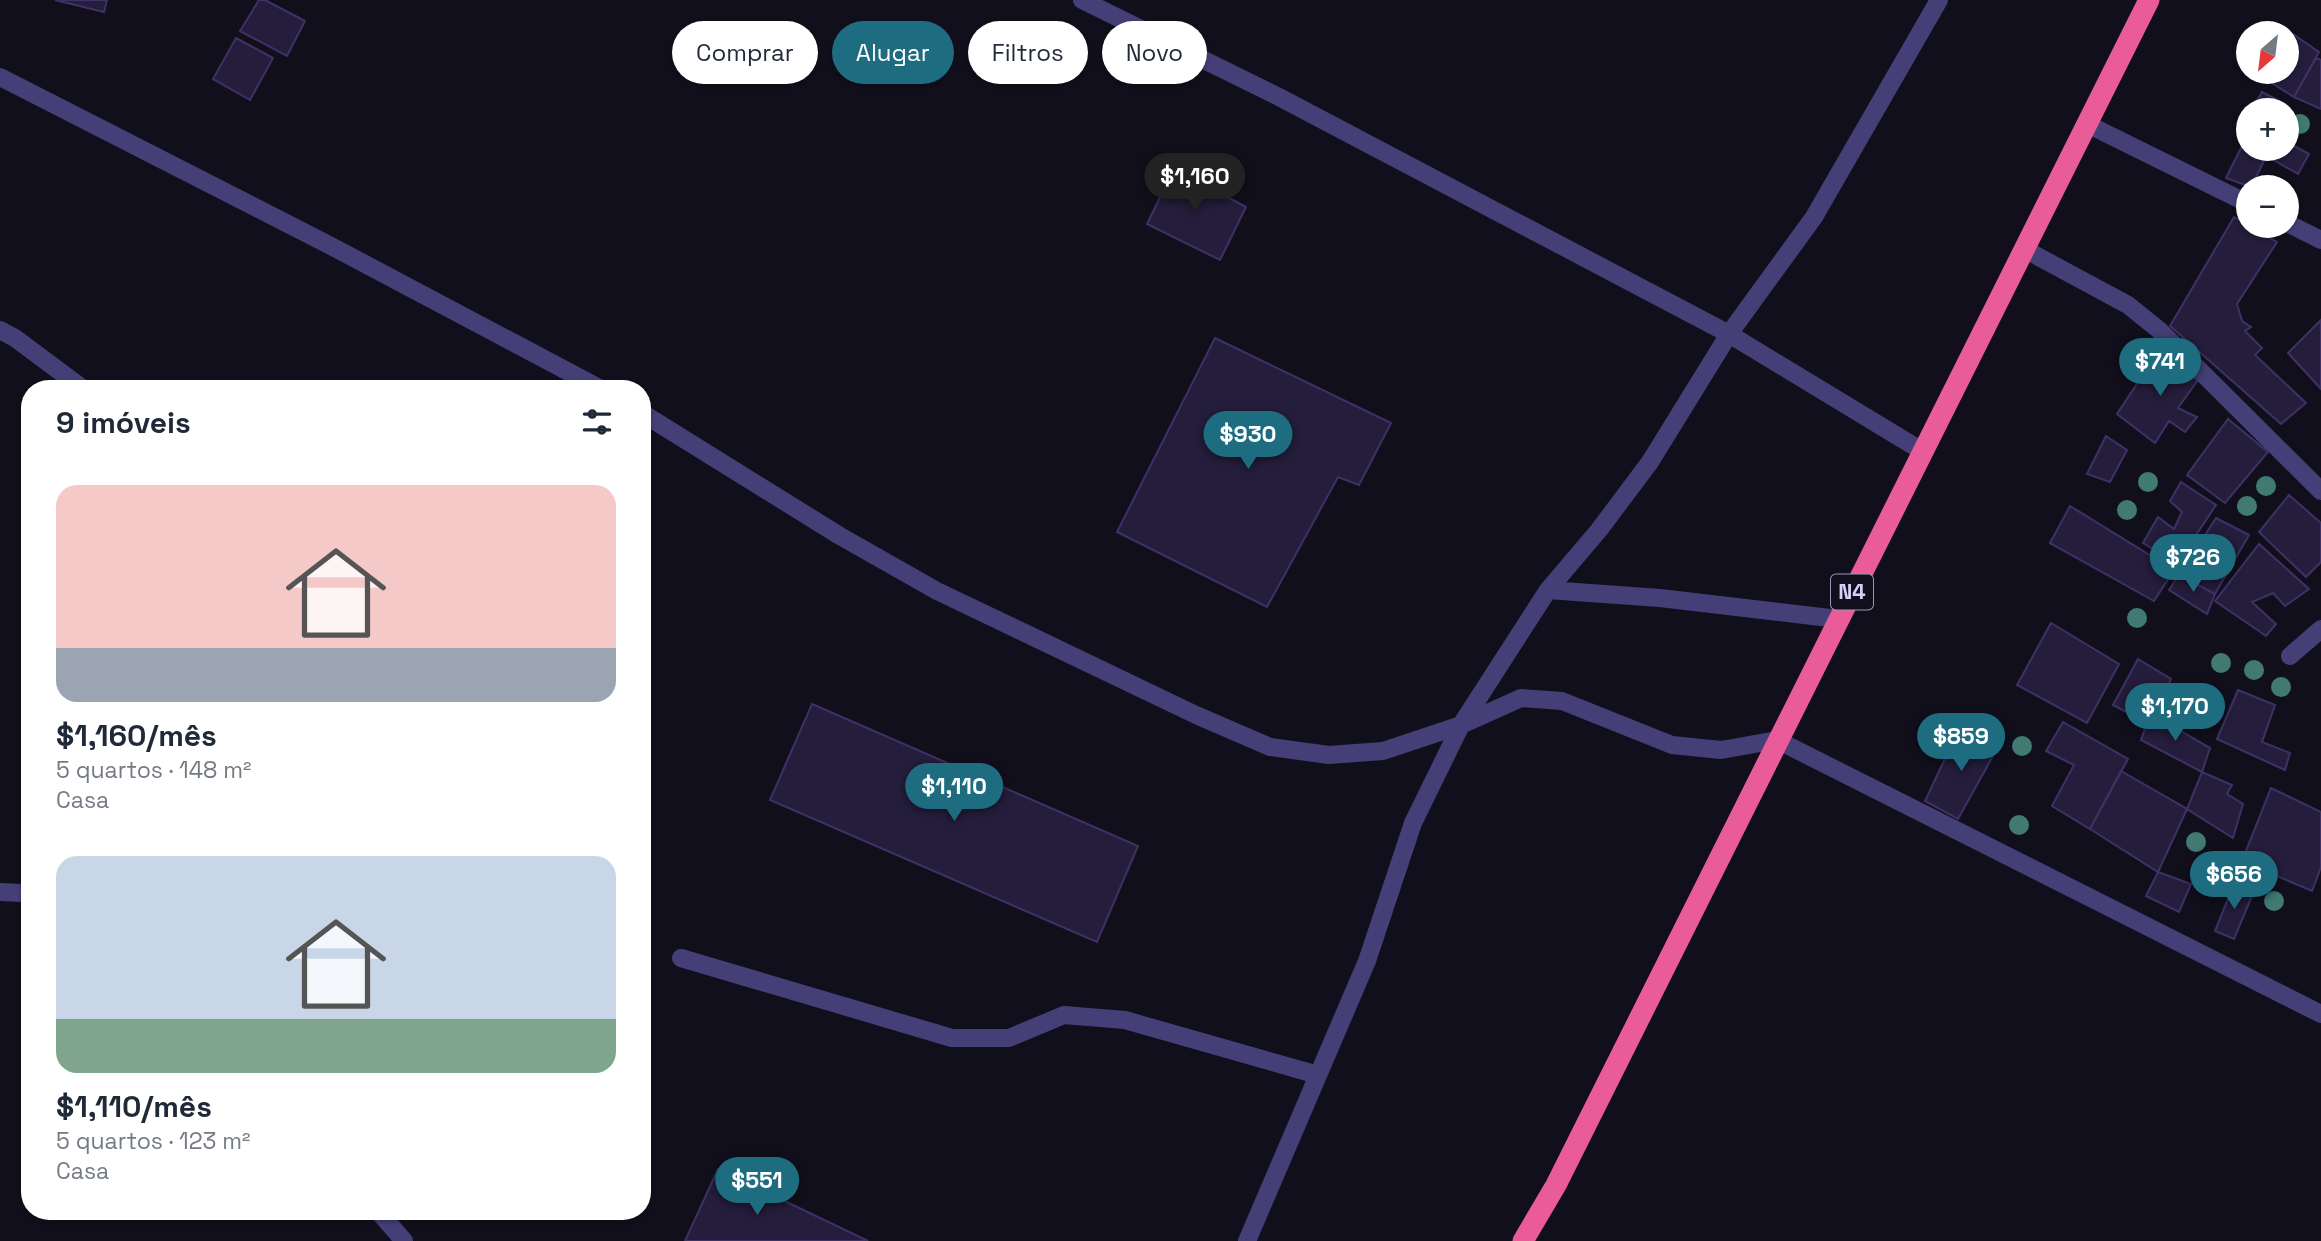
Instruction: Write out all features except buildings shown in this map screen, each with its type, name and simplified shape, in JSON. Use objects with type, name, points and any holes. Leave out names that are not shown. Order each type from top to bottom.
[{"type":"highway","name":"N4","points":[[1522,1241],[1556,1185],[2148,0]]},
{"type":"highway","name":"N4","points":[[1536,1241],[1556,1185]]},
{"type":"street","points":[[1083,0],[1291,103],[1729,334],[1922,451]]},
{"type":"street","points":[[1247,1241],[1367,961],[1413,823],[1461,725],[1548,590],[1599,530],[1650,462],[1729,334],[1814,216],[1939,0]]},
{"type":"street","points":[[0,78],[331,246],[584,380]]},
{"type":"street","points":[[2087,124],[2236,198]]},
{"type":"street","points":[[2299,229],[2321,240]]},
{"type":"street","points":[[2024,248],[2128,305],[2159,330],[2321,491]]},
{"type":"street","points":[[0,330],[71,380]]},
{"type":"street","points":[[651,419],[841,536],[937,591],[1270,747],[1329,755],[1382,751],[1461,725],[1521,698],[1562,701],[1672,745],[1721,750],[1777,740],[2321,1014]]},
{"type":"street","points":[[1548,590],[1660,598],[1838,619]]},
{"type":"street","points":[[2290,656],[2321,629]]},
{"type":"street","points":[[0,892],[21,893]]},
{"type":"street","points":[[681,958],[952,1038],[1009,1038],[1064,1015],[1125,1020],[1318,1075]]},
{"type":"street","points":[[386,1220],[404,1241]]}]
